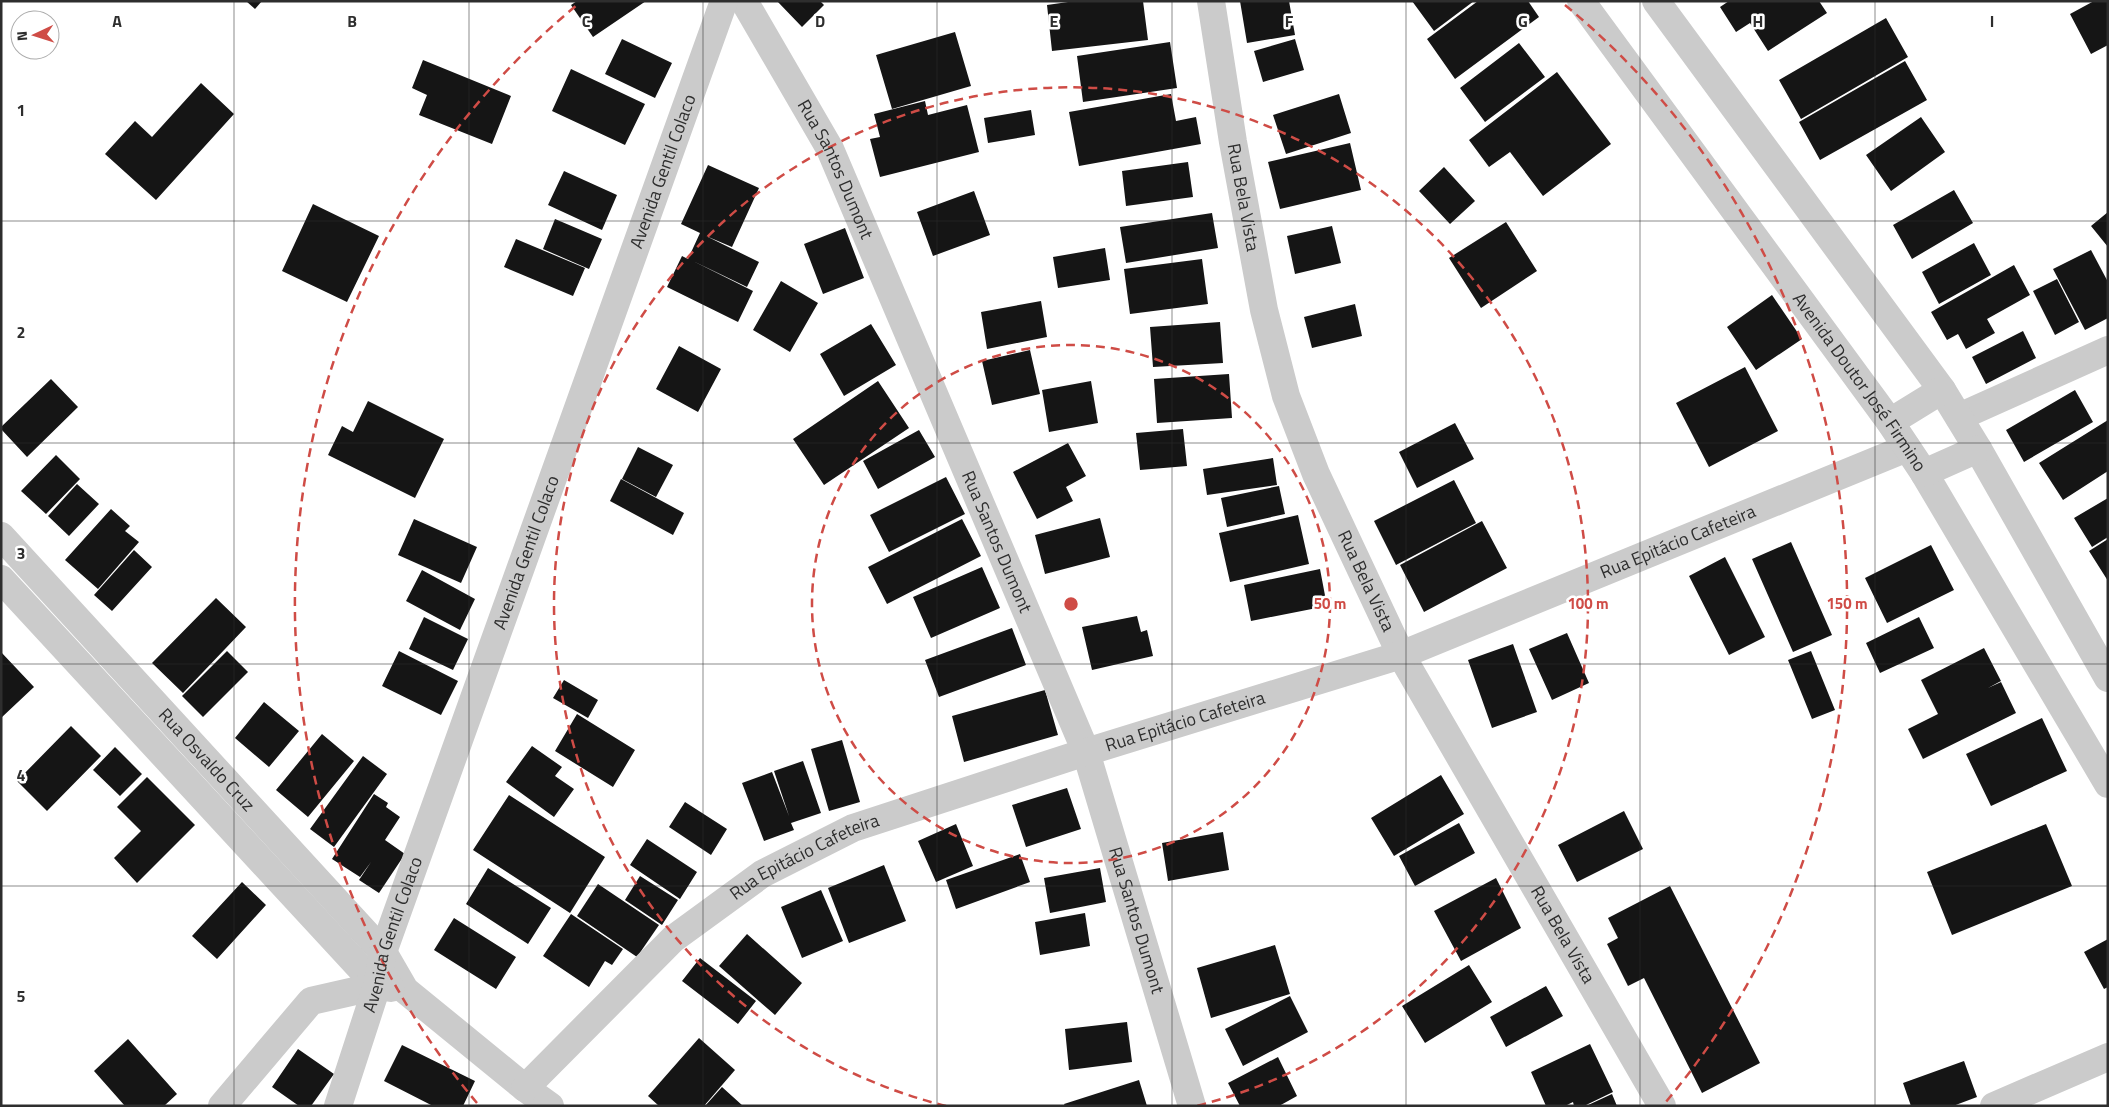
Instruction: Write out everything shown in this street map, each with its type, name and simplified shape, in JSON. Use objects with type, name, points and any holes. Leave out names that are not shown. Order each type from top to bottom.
[{"type":"street","name":"Avenida Gentil Colaco","points":[[338,1106],[377,986],[382,952],[724,1]]},
{"type":"street","name":"Rua Santos Dumont","points":[[744,1],[830,149],[1086,752],[1192,1106]]},
{"type":"street","name":"Rua Bela Vista","points":[[1212,1],[1213,24],[1264,310],[1286,396],[1316,474],[1401,655],[1662,1106]]},
{"type":"street","name":"Avenida Doutor José Firmino","points":[[1581,1],[1890,422],[1924,473],[2108,784]]},
{"type":"street","points":[[1656,1],[1942,390],[1978,449],[2108,678]]},
{"type":"street","points":[[1959,417],[2108,350]]},
{"type":"street","points":[[1890,422],[1942,390]]},
{"type":"street","name":"Rua Epitácio Cafeteira","points":[[525,1088],[673,939],[762,874],[853,828],[1086,752],[1401,655],[1907,448]]},
{"type":"street","points":[[1924,473],[1978,449]]},
{"type":"street","name":"Rua Osvaldo Cruz","points":[[1,536],[382,952],[405,990],[525,1088],[550,1106]]},
{"type":"street","name":"Rua Osvaldo Cruz","points":[[1,579],[377,986]]},
{"type":"street","points":[[222,1106],[311,1002],[377,986],[405,990]]},
{"type":"street","points":[[1994,1106],[2108,1057]]},
{"type":"building","points":[[246,1],[262,1],[255,9]]},
{"type":"building","points":[[577,1],[646,1],[593,37],[571,5]]},
{"type":"building","points":[[777,1],[820,1],[824,5],[802,27]]},
{"type":"building","points":[[1075,1],[1143,1],[1148,40],[1052,51],[1047,5]]},
{"type":"building","points":[[1240,1],[1289,1],[1295,35],[1247,43]]},
{"type":"building","points":[[1412,1],[1474,1],[1434,31]]},
{"type":"building","points":[[1478,1],[1528,1],[1539,17],[1455,79],[1427,39]]},
{"type":"building","points":[[1729,1],[1819,1],[1827,13],[1768,51],[1750,23],[1736,32],[1720,7]]},
{"type":"building","points":[[2094,1],[2108,1],[2108,45],[2091,54],[2070,14]]},
{"type":"building","points":[[1886,18],[1908,57],[1801,119],[1779,80]]},
{"type":"building","points":[[955,32],[971,86],[892,109],[876,55]]},
{"type":"building","points":[[622,39],[672,63],[655,98],[605,74]]},
{"type":"building","points":[[1295,39],[1304,70],[1263,82],[1254,51]]},
{"type":"building","points":[[1170,42],[1177,88],[1083,102],[1077,56]]},
{"type":"building","points":[[1519,43],[1545,77],[1485,122],[1460,88]]},
{"type":"building","points":[[423,60],[511,96],[492,144],[419,115],[427,95],[412,88]]},
{"type":"building","points":[[1905,61],[1927,100],[1820,160],[1799,122]]},
{"type":"building","points":[[571,69],[645,104],[625,145],[552,111]]},
{"type":"building","points":[[1557,72],[1611,144],[1543,196],[1510,152],[1489,167],[1469,140]]},
{"type":"building","points":[[201,83],[234,114],[156,200],[105,154],[135,121],[152,137]]},
{"type":"building","points":[[1171,94],[1176,121],[1196,117],[1201,144],[1079,166],[1069,112]]},
{"type":"building","points":[[1339,94],[1351,133],[1286,154],[1273,115]]},
{"type":"building","points":[[925,101],[928,115],[967,105],[979,152],[880,177],[870,139],[880,137],[874,114]]},
{"type":"building","points":[[1031,110],[1035,135],[988,143],[984,118]]},
{"type":"building","points":[[1921,117],[1945,152],[1891,191],[1866,155]]},
{"type":"building","points":[[1350,143],[1361,190],[1280,209],[1268,162]]},
{"type":"building","points":[[1188,162],[1193,197],[1126,206],[1122,171]]},
{"type":"building","points":[[708,165],[759,188],[732,247],[706,236],[759,262],[747,287],[693,261],[753,291],[738,322],[667,287],[682,256],[688,259],[700,233],[681,224]]},
{"type":"building","points":[[1444,167],[1475,201],[1450,224],[1419,191]]},
{"type":"building","points":[[564,171],[617,195],[602,230],[548,205]]},
{"type":"building","points":[[1954,190],[1973,223],[1912,259],[1893,225]]},
{"type":"building","points":[[974,191],[990,235],[933,256],[917,212]]},
{"type":"building","points":[[313,204],[379,236],[347,302],[282,271]]},
{"type":"building","points":[[2108,212],[2108,247],[2091,226]]},
{"type":"building","points":[[1212,213],[1218,248],[1126,263],[1120,227]]},
{"type":"building","points":[[555,219],[602,239],[589,269],[543,249]]},
{"type":"building","points":[[1506,222],[1537,271],[1481,308],[1449,258]]},
{"type":"building","points":[[1332,226],[1341,263],[1295,274],[1287,236]]},
{"type":"building","points":[[845,228],[864,278],[823,294],[804,244]]},
{"type":"building","points":[[516,239],[585,268],[573,296],[504,267]]},
{"type":"building","points":[[1974,243],[1991,275],[1939,304],[1922,272]]},
{"type":"building","points":[[1105,248],[1110,280],[1058,288],[1053,257]]},
{"type":"building","points":[[2091,250],[2108,282],[2108,318],[2085,330],[2053,269]]},
{"type":"building","points":[[1202,259],[1208,304],[1130,314],[1124,269]]},
{"type":"building","points":[[2014,265],[2030,295],[1987,319],[1995,333],[1966,349],[1958,334],[1947,340],[1931,312]]},
{"type":"building","points":[[2057,279],[2079,322],[2055,335],[2033,291]]},
{"type":"building","points":[[781,281],[818,303],[790,352],[753,330]]},
{"type":"building","points":[[1772,295],[1802,339],[1756,370],[1727,327]]},
{"type":"building","points":[[1041,301],[1047,337],[987,349],[981,312]]},
{"type":"building","points":[[1355,304],[1362,336],[1312,348],[1304,317]]},
{"type":"building","points":[[1220,322],[1223,363],[1153,367],[1150,327]]},
{"type":"building","points":[[871,324],[896,365],[844,396],[820,354]]},
{"type":"building","points":[[2023,331],[2036,358],[1986,384],[1972,357]]},
{"type":"building","points":[[679,346],[721,369],[698,412],[656,389]]},
{"type":"building","points":[[1030,350],[1040,394],[992,405],[982,361]]},
{"type":"building","points":[[1745,367],[1778,431],[1709,467],[1676,403]]},
{"type":"building","points":[[1229,374],[1232,418],[1157,423],[1154,379]]},
{"type":"building","points":[[51,379],[78,407],[27,457],[1,427]]},
{"type":"building","points":[[878,381],[909,428],[824,485],[793,439]]},
{"type":"building","points":[[1091,381],[1098,423],[1049,432],[1042,390]]},
{"type":"building","points":[[2075,390],[2093,422],[2024,462],[2006,430]]},
{"type":"building","points":[[368,401],[444,439],[415,498],[328,455],[342,426],[353,432]]},
{"type":"building","points":[[2108,420],[2108,471],[2063,500],[2039,463]]},
{"type":"building","points":[[1455,423],[1474,459],[1417,488],[1399,452]]},
{"type":"building","points":[[1183,429],[1187,466],[1140,470],[1136,433]]},
{"type":"building","points":[[919,430],[935,457],[878,489],[863,461]]},
{"type":"building","points":[[1068,443],[1086,476],[1066,487],[1073,501],[1037,519],[1013,472]]},
{"type":"building","points":[[638,447],[673,465],[656,497],[622,479]]},
{"type":"building","points":[[56,455],[80,479],[46,514],[21,491]]},
{"type":"building","points":[[1273,458],[1277,485],[1207,495],[1203,469]]},
{"type":"building","points":[[946,477],[965,514],[889,552],[870,515]]},
{"type":"building","points":[[621,479],[684,513],[673,535],[610,501]]},
{"type":"building","points":[[1454,480],[1476,523],[1396,565],[1374,521]]},
{"type":"building","points":[[77,484],[99,504],[69,536],[48,516]]},
{"type":"building","points":[[1279,486],[1285,514],[1227,527],[1221,498]]},
{"type":"building","points":[[2108,498],[2108,537],[2092,547],[2074,518]]},
{"type":"building","points":[[111,509],[130,526],[125,531],[139,542],[98,589],[65,560]]},
{"type":"building","points":[[1298,515],[1309,564],[1230,582],[1219,533]]},
{"type":"building","points":[[1100,518],[1110,557],[1045,574],[1035,535]]},
{"type":"building","points":[[414,519],[477,547],[461,583],[398,555]]},
{"type":"building","points":[[962,519],[981,556],[887,604],[868,567]]},
{"type":"building","points":[[1482,521],[1507,568],[1424,612],[1400,565]]},
{"type":"building","points":[[2108,539],[2108,581],[2089,551]]},
{"type":"building","points":[[1791,542],[1832,635],[1793,652],[1752,559]]},
{"type":"building","points":[[1931,545],[1954,590],[1887,623],[1865,578]]},
{"type":"building","points":[[134,550],[152,567],[112,611],[94,595]]},
{"type":"building","points":[[1725,557],[1765,637],[1729,655],[1689,576]]},
{"type":"building","points":[[982,567],[1000,608],[931,638],[913,597]]},
{"type":"building","points":[[1320,569],[1327,606],[1251,621],[1244,585]]},
{"type":"building","points":[[422,570],[475,599],[460,630],[406,601]]},
{"type":"building","points":[[216,598],[246,627],[183,693],[152,663]]},
{"type":"building","points":[[1137,616],[1141,632],[1147,630],[1153,656],[1092,670],[1082,627]]},
{"type":"building","points":[[424,617],[468,639],[453,670],[409,649]]},
{"type":"building","points":[[1919,617],[1934,648],[1880,673],[1866,643]]},
{"type":"building","points":[[1012,628],[1026,665],[939,697],[925,660]]},
{"type":"building","points":[[1567,633],[1589,683],[1552,700],[1529,649]]},
{"type":"building","points":[[1513,644],[1537,712],[1492,728],[1468,660]]},
{"type":"building","points":[[1984,648],[2001,681],[1988,688],[2001,682],[2016,713],[1923,759],[1908,729],[1938,714],[1921,680]]},
{"type":"building","points":[[227,651],[248,672],[203,717],[182,696]]},
{"type":"building","points":[[399,651],[458,681],[441,715],[382,686]]},
{"type":"building","points":[[1811,651],[1835,710],[1812,719],[1788,660]]},
{"type":"building","points":[[1,652],[34,687],[1,718]]},
{"type":"building","points":[[564,680],[598,700],[588,718],[553,698]]},
{"type":"building","points":[[1045,690],[1058,735],[964,762],[952,716]]},
{"type":"building","points":[[264,702],[299,731],[269,767],[235,738]]},
{"type":"building","points":[[577,714],[635,750],[613,787],[555,751]]},
{"type":"building","points":[[2042,718],[2067,771],[1991,806],[1966,754]]},
{"type":"building","points":[[71,726],[101,756],[47,811],[17,781]]},
{"type":"building","points":[[322,734],[354,761],[308,817],[276,790]]},
{"type":"building","points":[[842,740],[860,802],[829,811],[811,749]]},
{"type":"building","points":[[532,746],[562,767],[555,776],[574,789],[554,817],[506,782]]},
{"type":"building","points":[[115,747],[142,774],[120,796],[93,770]]},
{"type":"building","points":[[363,756],[387,774],[334,847],[310,829]]},
{"type":"building","points":[[803,761],[821,813],[791,823],[794,830],[764,841],[742,783],[772,772],[789,816],[774,771]]},
{"type":"building","points":[[1441,775],[1464,814],[1394,856],[1371,818]]},
{"type":"building","points":[[147,777],[195,825],[137,883],[114,858],[141,831],[117,807]]},
{"type":"building","points":[[1067,788],[1081,829],[1026,847],[1012,805]]},
{"type":"building","points":[[374,794],[388,803],[386,807],[400,817],[385,840],[405,854],[379,893],[359,880],[371,862],[360,877],[332,859]]},
{"type":"building","points":[[509,795],[605,857],[570,913],[473,850]]},
{"type":"building","points":[[685,802],[727,829],[711,855],[669,827]]},
{"type":"building","points":[[1624,811],[1643,849],[1577,882],[1558,845]]},
{"type":"building","points":[[1459,823],[1475,853],[1415,886],[1399,856]]},
{"type":"building","points":[[956,824],[973,866],[936,882],[918,841]]},
{"type":"building","points":[[2046,824],[2072,886],[1952,935],[1927,872]]},
{"type":"building","points":[[1223,832],[1229,870],[1168,881],[1162,843]]},
{"type":"building","points":[[647,839],[697,872],[680,899],[630,865]]},
{"type":"building","points":[[1020,854],[1030,882],[956,909],[946,880]]},
{"type":"building","points":[[884,865],[906,921],[849,943],[828,888]]},
{"type":"building","points":[[488,868],[551,908],[528,944],[466,904]]},
{"type":"building","points":[[1100,868],[1106,902],[1050,913],[1044,878]]},
{"type":"building","points":[[640,876],[678,900],[662,925],[625,900]]},
{"type":"building","points":[[1496,878],[1521,928],[1461,961],[1434,911]]},
{"type":"building","points":[[242,882],[266,905],[217,959],[192,936]]},
{"type":"building","points":[[598,884],[659,925],[637,957],[577,916]]},
{"type":"building","points":[[1670,886],[1760,1063],[1702,1093],[1644,978],[1628,986],[1607,944],[1618,938],[1608,918]]},
{"type":"building","points":[[821,890],[843,941],[802,958],[781,907]]},
{"type":"building","points":[[1085,913],[1090,946],[1040,955],[1035,922]]},
{"type":"building","points":[[571,914],[623,949],[612,965],[605,961],[589,987],[543,956]]},
{"type":"building","points":[[454,918],[516,957],[496,989],[434,950]]},
{"type":"building","points":[[747,934],[802,983],[775,1015],[719,966]]},
{"type":"building","points":[[2108,939],[2108,987],[2104,989],[2084,952]]},
{"type":"building","points":[[1275,945],[1290,994],[1211,1018],[1197,968]]},
{"type":"building","points":[[700,958],[756,1001],[738,1024],[682,981]]},
{"type":"building","points":[[1469,965],[1492,1002],[1425,1043],[1402,1006]]},
{"type":"building","points":[[1546,986],[1563,1016],[1506,1047],[1490,1017]]},
{"type":"building","points":[[1290,996],[1308,1032],[1243,1066],[1225,1029]]},
{"type":"building","points":[[1127,1022],[1132,1062],[1069,1070],[1065,1029]]},
{"type":"building","points":[[699,1038],[735,1070],[704,1106],[659,1106],[648,1096]]},
{"type":"building","points":[[128,1039],[177,1094],[164,1106],[125,1106],[94,1071]]},
{"type":"building","points":[[1590,1044],[1613,1092],[1584,1106],[1574,1106],[1573,1102],[1565,1106],[1546,1106],[1531,1072]]},
{"type":"building","points":[[402,1045],[475,1081],[463,1106],[433,1106],[384,1081]]},
{"type":"building","points":[[298,1049],[334,1074],[311,1106],[299,1106],[272,1087]]},
{"type":"building","points":[[1278,1057],[1297,1096],[1279,1106],[1240,1106],[1228,1083]]},
{"type":"building","points":[[1964,1061],[1977,1097],[1953,1106],[1911,1106],[1903,1083]]},
{"type":"building","points":[[1139,1080],[1147,1106],[1065,1106],[1064,1104]]},
{"type":"building","points":[[722,1087],[743,1106],[705,1106]]},
{"type":"building","points":[[1612,1094],[1617,1106],[1586,1106]]}]
